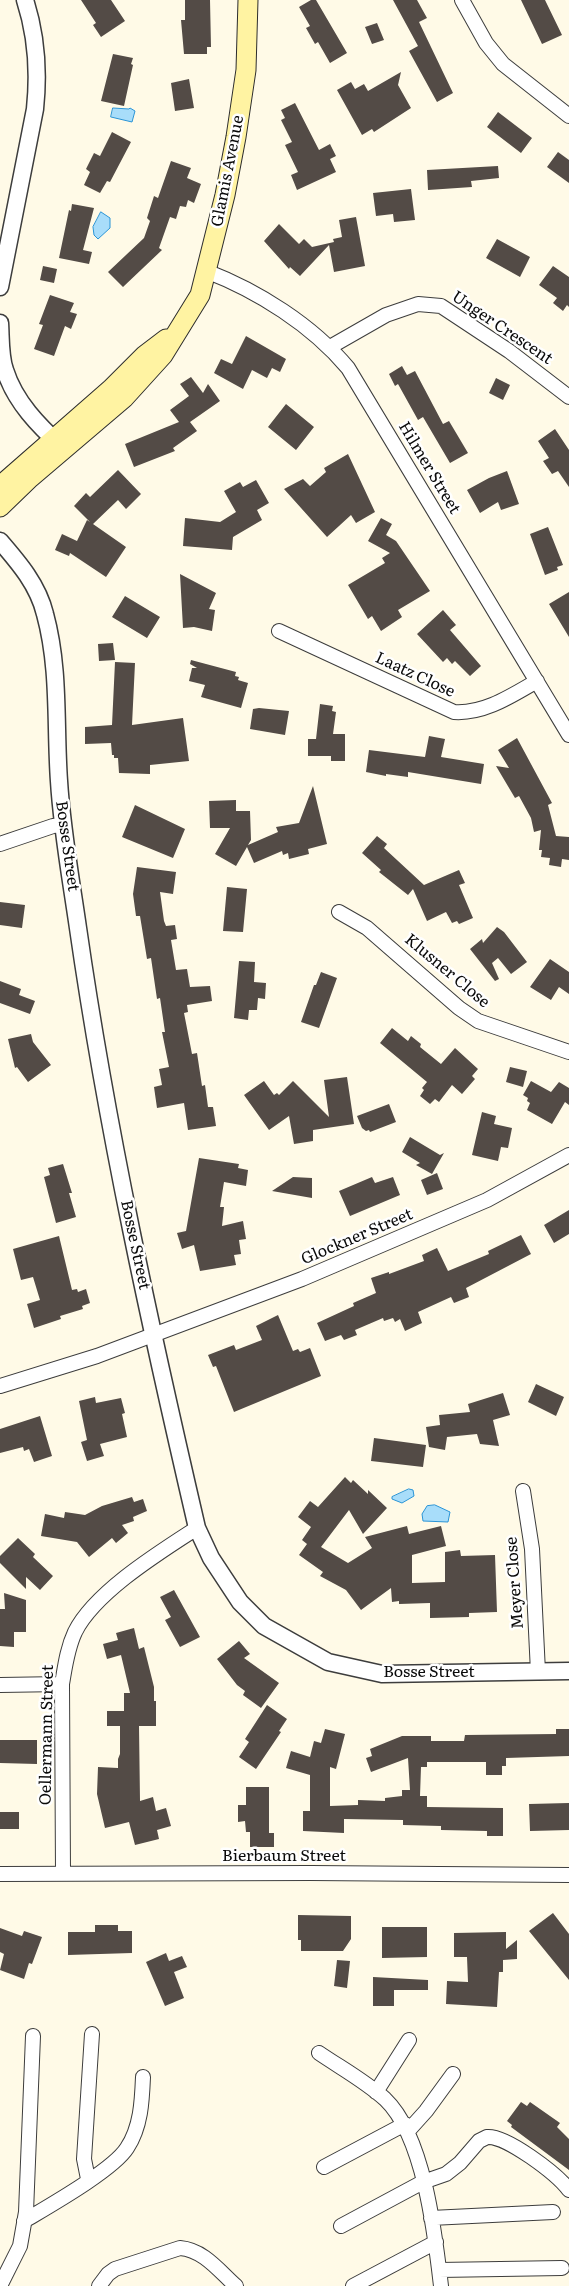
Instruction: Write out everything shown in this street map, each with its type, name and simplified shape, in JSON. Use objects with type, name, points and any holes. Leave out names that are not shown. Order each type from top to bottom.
[{"type":"main road","name":"Glamis Avenue","points":[[0,507],[30,478],[59,444],[145,354],[175,332],[191,312],[200,295],[224,195],[243,89],[246,70],[248,0]]},
{"type":"main road","name":"Glamis Avenue","points":[[0,486],[59,444]]},
{"type":"street","points":[[0,288],[6,226],[35,109],[38,80],[38,58],[34,30],[25,0]]},
{"type":"street","points":[[462,0],[486,43],[503,64],[569,116]]},
{"type":"street","name":"Hilmer Street","points":[[206,271],[224,278],[261,298],[310,330],[330,347],[353,375],[569,735]]},
{"type":"street","name":"Unger Crescent","points":[[330,347],[386,316],[418,304],[441,306],[509,351],[569,397]]},
{"type":"street","points":[[0,324],[4,369],[15,396],[44,431],[59,444]]},
{"type":"street","name":"Bosse Street","points":[[0,541],[38,591],[45,613],[56,680],[59,779],[63,825],[101,1070],[153,1336],[198,1528],[211,1558],[240,1602],[264,1626],[328,1662],[382,1674],[569,1671]]},
{"type":"street","name":"Laatz Close","points":[[279,631],[454,712],[474,711],[497,704],[537,681]]},
{"type":"street","points":[[0,844],[53,826],[63,825]]},
{"type":"street","name":"Klusner Close","points":[[339,912],[367,928],[459,1008],[478,1021],[569,1052]]},
{"type":"street","name":"Glockner Street","points":[[153,1336],[302,1279],[487,1200],[569,1155]]},
{"type":"street","points":[[0,1386],[98,1356],[153,1336]]},
{"type":"street","name":"Meyer Close","points":[[523,1491],[532,1549],[538,1672]]},
{"type":"street","name":"Oellermann Street","points":[[63,1873],[62,1684],[66,1658],[75,1632],[100,1600],[164,1549],[198,1528]]},
{"type":"street","points":[[0,1685],[62,1684]]},
{"type":"street","name":"Bierbaum Street","points":[[0,1874],[569,1875]]},
{"type":"street","points":[[88,2180],[84,2159],[92,2034]]},
{"type":"street","points":[[0,2286],[20,2246],[24,2221],[33,2036]]},
{"type":"street","points":[[376,2092],[409,2040]]},
{"type":"street","points":[[319,2053],[386,2100],[406,2128],[423,2182],[431,2218],[441,2286]]},
{"type":"street","points":[[324,2166],[406,2128],[426,2111],[453,2074]]},
{"type":"street","points":[[24,2221],[88,2180],[127,2149],[141,2112],[143,2077]]},
{"type":"street","points":[[341,2226],[423,2182],[446,2174],[460,2163],[480,2141],[491,2136],[502,2140],[542,2164],[564,2182],[569,2190]]},
{"type":"street","points":[[431,2218],[553,2212]]},
{"type":"street","points":[[353,2286],[436,2242]]},
{"type":"street","points":[[100,2286],[108,2274],[115,2269],[180,2248],[191,2249],[202,2255],[236,2286]]},
{"type":"street","points":[[439,2270],[562,2268]]},
{"type":"water","points":[[113,108],[130,108],[135,111],[132,122],[111,117]]},
{"type":"water","points":[[101,212],[110,218],[110,228],[98,239],[94,235],[93,227]]},
{"type":"water","points":[[409,1489],[413,1490],[414,1496],[402,1503],[392,1499],[392,1497]]},
{"type":"water","points":[[435,1505],[450,1512],[448,1522],[423,1521],[422,1514],[427,1506]]},
{"type":"building","points":[[81,0],[111,0],[125,21],[101,37],[93,25],[96,23]]},
{"type":"building","points":[[185,0],[210,0],[211,47],[207,47],[207,54],[184,54],[181,20],[185,20]]},
{"type":"building","points":[[311,0],[316,0],[347,53],[330,63],[318,42],[315,44],[306,28],[310,26],[299,7]]},
{"type":"building","points":[[393,0],[417,0],[427,18],[419,22],[453,93],[437,102],[409,51],[418,46]]},
{"type":"building","points":[[521,0],[545,0],[562,35],[542,44]]},
{"type":"building","points":[[377,23],[384,40],[372,44],[365,27]]},
{"type":"building","points":[[113,54],[133,58],[124,106],[101,101]]},
{"type":"building","points":[[401,72],[398,85],[411,108],[374,132],[372,129],[362,135],[337,90],[351,82],[355,89],[364,84],[368,91]]},
{"type":"building","points":[[189,79],[194,108],[175,111],[171,83]]},
{"type":"building","points":[[295,103],[319,150],[330,144],[336,156],[330,159],[336,172],[297,190],[291,175],[298,172],[285,145],[292,142],[281,120],[285,118],[281,110]]},
{"type":"building","points":[[498,112],[532,138],[521,153],[487,127]]},
{"type":"building","points":[[112,132],[131,142],[110,182],[107,181],[100,193],[84,185],[90,172],[86,169],[94,153],[100,156]]},
{"type":"building","points":[[558,152],[569,160],[569,183],[547,167]]},
{"type":"building","points":[[171,161],[191,168],[187,178],[201,184],[194,203],[188,200],[186,207],[180,206],[176,219],[170,217],[159,248],[162,250],[123,287],[108,272],[144,238],[150,221],[147,218],[154,196],[158,198]]},
{"type":"building","points":[[498,166],[499,178],[471,181],[472,187],[428,190],[427,170]]},
{"type":"building","points":[[411,189],[415,220],[394,222],[393,214],[376,216],[373,193]]},
{"type":"building","points":[[72,204],[94,208],[83,250],[92,252],[89,264],[59,258],[69,210],[71,211]]},
{"type":"building","points":[[356,217],[365,266],[334,272],[329,245],[300,276],[290,267],[289,269],[264,241],[279,224],[299,244],[304,239],[312,247],[334,242],[333,239],[342,237],[339,220]]},
{"type":"building","points":[[497,239],[530,257],[520,277],[486,258]]},
{"type":"building","points":[[43,266],[57,269],[54,283],[40,280]]},
{"type":"building","points":[[553,266],[569,277],[569,307],[567,305],[563,311],[553,303],[557,298],[539,285]]},
{"type":"building","points":[[50,295],[74,303],[70,312],[77,314],[71,329],[65,326],[54,356],[34,349],[43,325],[39,324]]},
{"type":"building","points":[[246,336],[286,359],[280,372],[272,368],[267,378],[252,370],[243,389],[214,373],[221,359],[232,364]]},
{"type":"building","points":[[402,366],[407,375],[415,371],[443,424],[449,421],[468,453],[450,463],[423,417],[418,420],[398,384],[395,386],[389,374]]},
{"type":"building","points":[[191,377],[203,393],[208,384],[220,401],[190,422],[197,431],[173,448],[175,451],[134,467],[125,444],[179,422],[170,410],[189,396],[180,384]]},
{"type":"building","points":[[496,378],[510,385],[503,400],[489,393]]},
{"type":"building","points":[[286,404],[314,427],[296,450],[268,427]]},
{"type":"building","points":[[555,429],[569,450],[569,487],[558,471],[552,474],[543,461],[549,458],[538,441]]},
{"type":"building","points":[[348,454],[375,512],[356,523],[351,515],[327,537],[284,489],[303,479],[310,486],[326,472],[324,468]]},
{"type":"building","points":[[118,470],[141,494],[126,509],[118,500],[93,524],[126,547],[106,577],[70,553],[69,556],[55,550],[62,534],[77,541],[87,520],[90,522],[74,506],[86,493],[90,497]]},
{"type":"building","points":[[507,471],[519,504],[501,510],[498,502],[480,513],[467,490]]},
{"type":"building","points":[[256,480],[269,503],[257,510],[262,520],[233,537],[232,550],[183,546],[185,518],[220,522],[236,512],[224,491],[240,482],[243,487]]},
{"type":"building","points":[[381,518],[392,524],[386,535],[396,541],[430,591],[398,610],[402,617],[381,631],[372,616],[368,619],[348,585],[385,563],[382,558],[390,553],[368,541]]},
{"type":"building","points":[[548,527],[563,565],[557,567],[558,570],[545,575],[530,534]]},
{"type":"building","points":[[180,574],[216,593],[209,609],[215,610],[212,631],[194,627],[183,628]]},
{"type":"building","points":[[569,592],[569,637],[549,604]]},
{"type":"building","points":[[125,596],[160,617],[147,638],[112,617]]},
{"type":"building","points":[[443,610],[456,625],[450,630],[481,666],[470,676],[455,661],[452,664],[447,658],[443,662],[417,634]]},
{"type":"building","points":[[113,643],[115,660],[99,661],[98,644]]},
{"type":"building","points":[[191,660],[236,672],[235,676],[239,677],[238,680],[248,683],[241,708],[201,697],[205,685],[189,681],[192,668],[197,668],[190,664]]},
{"type":"building","points":[[115,662],[135,663],[132,725],[183,718],[189,761],[150,765],[150,774],[119,773],[118,758],[114,758],[114,755],[112,755],[111,743],[85,744],[85,727],[112,725]]},
{"type":"building","points":[[320,704],[333,706],[332,711],[336,712],[333,734],[345,734],[345,761],[331,761],[331,756],[308,756],[308,739],[316,739]]},
{"type":"building","points":[[253,709],[289,711],[285,735],[250,729]]},
{"type":"building","points":[[429,736],[445,739],[441,757],[484,764],[481,784],[408,772],[408,777],[386,774],[386,776],[366,772],[369,750],[425,757]]},
{"type":"building","points":[[517,738],[552,803],[548,805],[556,836],[569,837],[569,860],[562,859],[561,867],[549,865],[550,858],[541,857],[542,850],[539,850],[541,830],[534,832],[531,818],[519,796],[515,798],[496,766],[509,768],[498,750]]},
{"type":"building","points":[[313,786],[327,844],[308,849],[309,854],[289,859],[288,853],[283,855],[282,851],[254,863],[247,847],[236,866],[215,854],[230,828],[210,828],[209,801],[236,800],[236,811],[250,811],[251,840],[248,845],[278,832],[276,827],[299,823]]},
{"type":"building","points":[[135,805],[185,829],[173,858],[122,837]]},
{"type":"building","points":[[377,836],[387,844],[384,848],[424,885],[459,870],[465,883],[459,885],[473,918],[459,924],[457,921],[452,923],[446,912],[427,921],[413,889],[408,895],[379,872],[381,870],[362,853]]},
{"type":"building","points":[[137,867],[176,872],[173,894],[160,892],[164,921],[166,926],[175,925],[177,939],[171,940],[176,970],[187,969],[190,987],[210,986],[212,1001],[187,1005],[188,1012],[184,1013],[192,1054],[197,1053],[202,1086],[205,1085],[208,1107],[213,1107],[216,1126],[188,1130],[184,1103],[157,1108],[154,1087],[162,1085],[159,1069],[169,1067],[162,1032],[165,1032],[160,998],[157,999],[151,958],[147,959],[140,916],[136,916],[133,894]]},
{"type":"building","points":[[227,887],[247,889],[243,932],[223,931]]},
{"type":"building","points":[[0,902],[25,905],[22,928],[0,925]]},
{"type":"building","points":[[497,927],[504,932],[527,962],[511,974],[498,958],[492,963],[499,979],[495,981],[470,949],[482,939],[483,943]]},
{"type":"building","points":[[550,959],[569,972],[569,994],[559,987],[551,1000],[530,987]]},
{"type":"building","points":[[239,961],[255,962],[254,982],[266,983],[265,999],[258,998],[257,1010],[249,1010],[248,1020],[234,1018]]},
{"type":"building","points":[[321,972],[337,978],[319,1028],[301,1022],[314,985],[316,985]]},
{"type":"building","points":[[0,981],[21,989],[19,995],[35,1001],[30,1014],[0,1003]]},
{"type":"building","points":[[392,1028],[408,1041],[411,1036],[421,1044],[420,1047],[441,1064],[455,1048],[478,1069],[472,1076],[475,1079],[462,1094],[452,1085],[439,1102],[435,1099],[430,1104],[420,1096],[424,1090],[422,1088],[427,1082],[380,1043]]},
{"type":"building","points":[[31,1034],[33,1042],[51,1065],[28,1082],[17,1067],[15,1068],[8,1039]]},
{"type":"building","points":[[510,1067],[527,1071],[523,1087],[506,1082]]},
{"type":"building","points":[[347,1077],[354,1124],[313,1130],[313,1141],[294,1144],[289,1116],[269,1130],[244,1095],[264,1081],[274,1095],[277,1093],[279,1095],[293,1081],[329,1117],[324,1080]]},
{"type":"building","points":[[531,1081],[551,1092],[559,1082],[569,1088],[569,1105],[565,1102],[552,1124],[527,1110],[530,1103],[527,1101],[528,1098],[523,1095]]},
{"type":"building","points":[[389,1104],[396,1122],[370,1132],[362,1128],[357,1116]]},
{"type":"building","points":[[482,1112],[496,1116],[494,1124],[512,1128],[508,1148],[501,1147],[498,1161],[472,1155]]},
{"type":"building","points":[[410,1137],[440,1155],[444,1153],[432,1174],[416,1165],[420,1163],[402,1152]]},
{"type":"building","points":[[199,1158],[239,1164],[238,1168],[248,1170],[246,1186],[224,1182],[220,1207],[224,1207],[222,1226],[243,1221],[246,1239],[239,1240],[241,1254],[234,1255],[236,1265],[200,1271],[194,1245],[182,1249],[177,1233],[186,1231]]},
{"type":"building","points":[[63,1164],[72,1193],[69,1193],[76,1217],[56,1223],[44,1177],[50,1175],[48,1168]]},
{"type":"building","points":[[437,1173],[443,1189],[427,1195],[421,1180]]},
{"type":"building","points":[[293,1177],[312,1178],[312,1198],[272,1191]]},
{"type":"building","points":[[372,1177],[375,1183],[393,1177],[400,1195],[350,1216],[339,1191]]},
{"type":"building","points":[[569,1210],[569,1234],[554,1243],[544,1225]]},
{"type":"building","points":[[521,1235],[531,1254],[466,1288],[469,1297],[454,1303],[451,1297],[418,1312],[422,1323],[405,1331],[400,1319],[395,1322],[393,1318],[384,1321],[383,1318],[355,1330],[357,1335],[344,1340],[341,1335],[325,1341],[317,1323],[354,1306],[353,1303],[376,1293],[371,1278],[389,1272],[389,1274],[424,1261],[422,1255],[437,1248],[448,1271],[489,1254],[488,1251]]},
{"type":"building","points":[[59,1236],[72,1290],[77,1289],[78,1292],[86,1289],[90,1303],[82,1306],[83,1309],[60,1316],[61,1319],[34,1328],[27,1304],[40,1300],[33,1277],[21,1280],[13,1249]]},
{"type":"building","points":[[278,1315],[293,1351],[298,1349],[300,1352],[310,1348],[321,1376],[234,1412],[216,1366],[213,1367],[208,1355],[234,1345],[236,1350],[262,1340],[256,1326]]},
{"type":"building","points":[[536,1384],[564,1397],[556,1416],[528,1402]]},
{"type":"building","points":[[503,1393],[510,1415],[493,1420],[499,1446],[480,1444],[477,1434],[447,1437],[445,1450],[429,1447],[426,1427],[440,1425],[439,1415],[470,1412],[468,1404]]},
{"type":"building","points":[[95,1397],[96,1403],[121,1398],[125,1413],[122,1414],[127,1437],[100,1444],[104,1456],[87,1461],[81,1442],[87,1440],[79,1401]]},
{"type":"building","points":[[40,1416],[52,1456],[34,1462],[29,1449],[24,1451],[23,1447],[0,1453],[0,1429]]},
{"type":"building","points":[[374,1438],[426,1445],[423,1467],[371,1461]]},
{"type":"building","points":[[345,1477],[351,1483],[353,1480],[368,1494],[368,1490],[387,1508],[363,1534],[349,1510],[321,1547],[348,1563],[372,1548],[365,1537],[407,1526],[409,1534],[441,1526],[446,1546],[412,1555],[412,1583],[445,1582],[445,1552],[460,1550],[461,1556],[495,1555],[497,1612],[469,1613],[469,1617],[430,1618],[430,1603],[399,1604],[399,1601],[392,1602],[391,1588],[361,1610],[346,1590],[320,1576],[323,1572],[299,1555],[307,1544],[302,1540],[311,1527],[298,1517],[310,1501],[318,1507]]},
{"type":"building","points":[[132,1497],[134,1502],[143,1499],[147,1511],[133,1517],[134,1521],[122,1525],[128,1533],[116,1543],[112,1538],[89,1557],[77,1542],[41,1536],[45,1514],[64,1518],[65,1512],[85,1515],[102,1506]]},
{"type":"building","points":[[18,1538],[35,1554],[33,1557],[53,1576],[40,1590],[26,1577],[26,1589],[0,1563],[0,1556]]},
{"type":"building","points":[[174,1590],[200,1637],[180,1647],[165,1620],[171,1617],[160,1597]]},
{"type":"building","points":[[4,1593],[26,1600],[26,1632],[14,1632],[14,1647],[0,1646],[0,1609],[5,1609]]},
{"type":"building","points":[[134,1628],[139,1649],[144,1647],[154,1687],[154,1701],[156,1701],[156,1726],[139,1726],[140,1801],[153,1797],[156,1811],[166,1808],[171,1826],[157,1830],[159,1839],[135,1845],[129,1822],[105,1828],[97,1794],[98,1767],[118,1768],[120,1754],[120,1726],[107,1726],[107,1711],[124,1711],[124,1693],[130,1693],[121,1655],[107,1659],[103,1644],[118,1640],[116,1633]]},
{"type":"building","points":[[239,1641],[250,1654],[244,1658],[279,1683],[261,1708],[243,1695],[245,1691],[237,1685],[217,1659]]},
{"type":"building","points":[[267,1705],[287,1719],[279,1731],[281,1732],[256,1769],[239,1757],[249,1742],[245,1739]]},
{"type":"building","points":[[325,1729],[345,1734],[336,1769],[330,1767],[330,1806],[358,1805],[358,1800],[385,1801],[385,1798],[402,1796],[402,1790],[410,1790],[408,1758],[371,1772],[366,1758],[372,1756],[370,1749],[402,1736],[431,1736],[431,1741],[464,1741],[465,1735],[556,1734],[556,1729],[569,1729],[569,1756],[506,1758],[506,1766],[502,1766],[502,1775],[486,1775],[486,1762],[427,1762],[427,1767],[421,1767],[420,1796],[427,1796],[427,1807],[503,1808],[503,1836],[487,1836],[487,1831],[441,1830],[441,1826],[403,1825],[403,1820],[344,1819],[344,1833],[303,1831],[303,1811],[310,1811],[310,1775],[286,1768],[291,1751],[310,1757],[314,1741],[321,1743]]},
{"type":"building","points":[[0,1740],[37,1740],[37,1764],[0,1763]]},
{"type":"building","points":[[246,1787],[269,1787],[269,1833],[274,1833],[274,1847],[250,1847],[250,1832],[246,1832],[245,1821],[238,1822],[238,1805],[246,1805]]},
{"type":"building","points":[[569,1803],[569,1830],[530,1831],[529,1804]]},
{"type":"building","points":[[0,1812],[19,1812],[19,1829],[0,1829]]},
{"type":"building","points":[[553,1913],[569,1934],[569,1980],[529,1931]]},
{"type":"building","points":[[298,1915],[351,1916],[351,1939],[343,1951],[301,1951],[301,1940],[298,1940]]},
{"type":"building","points":[[95,1925],[118,1925],[118,1931],[132,1931],[132,1953],[68,1955],[68,1932],[95,1932]]},
{"type":"building","points":[[382,1927],[427,1927],[427,1957],[382,1958]]},
{"type":"building","points":[[0,1928],[22,1936],[24,1931],[42,1937],[32,1964],[29,1963],[24,1979],[0,1970],[4,1954],[0,1952]]},
{"type":"building","points":[[506,1932],[506,1949],[517,1940],[517,1959],[503,1960],[503,1972],[499,1972],[497,2007],[446,2004],[447,1981],[468,1982],[467,1957],[454,1957],[454,1933]]},
{"type":"building","points":[[166,1953],[169,1961],[182,1956],[187,1967],[174,1972],[184,1998],[165,2006],[146,1962]]},
{"type":"building","points":[[337,1960],[350,1961],[347,1988],[334,1986]]},
{"type":"building","points":[[373,1977],[428,1980],[428,1990],[394,1990],[394,2006],[373,2006]]},
{"type":"building","points":[[521,2102],[527,2106],[530,2102],[560,2123],[557,2127],[569,2139],[569,2170],[511,2127],[512,2125],[507,2121]]}]
